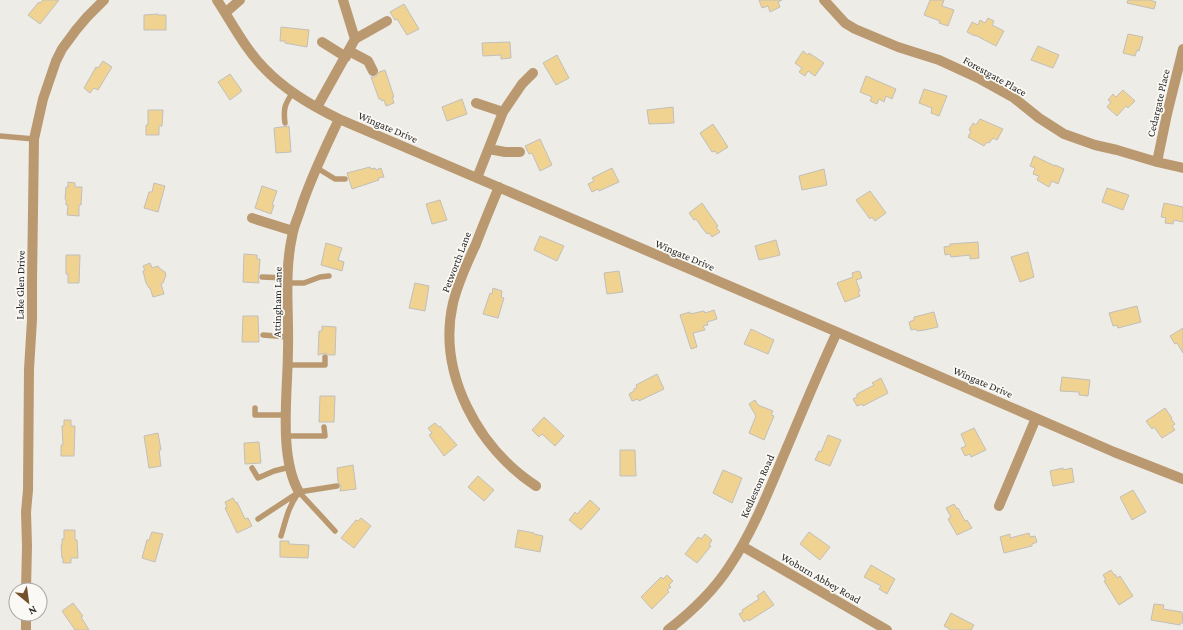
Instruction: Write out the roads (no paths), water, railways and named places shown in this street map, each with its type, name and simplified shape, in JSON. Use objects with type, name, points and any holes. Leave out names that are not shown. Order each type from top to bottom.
[{"type":"street","name":"Lake Glen Drive","points":[[26,582],[26,512],[28,490],[29,369],[32,320],[34,138],[42,99],[62,49],[87,17],[104,0]]},
{"type":"street","name":"Wingate Drive","points":[[217,0],[246,45],[265,69],[293,92],[339,119],[1114,452],[1183,479]]},
{"type":"street","points":[[225,13],[240,0]]},
{"type":"street","points":[[343,0],[355,39]]},
{"type":"street","name":"Forestgate Place","points":[[824,0],[845,22],[855,29],[898,47],[939,60],[978,78],[1014,98],[1039,118],[1064,134],[1095,145],[1183,168]]},
{"type":"street","points":[[317,107],[355,39],[387,20]]},
{"type":"street","points":[[322,42],[347,54],[368,61],[373,71]]},
{"type":"street","name":"Cedargate Place","points":[[1157,162],[1183,49]]},
{"type":"street","points":[[477,178],[503,112],[522,84],[532,73]]},
{"type":"street","points":[[476,103],[503,112]]},
{"type":"street","name":"Attingham Lane","points":[[299,492],[292,477],[290,467],[286,415],[288,365],[288,280],[291,243],[293,230],[305,196],[339,119]]},
{"type":"street","points":[[489,149],[505,152],[520,152]]},
{"type":"street","name":"Petworth Lane","points":[[498,187],[459,282],[453,305],[449,333],[452,362],[458,385],[467,406],[485,437],[497,452],[522,476],[536,486]]},
{"type":"street","points":[[252,218],[293,230]]},
{"type":"street","name":"Kedleston Road","points":[[668,630],[680,621],[705,596],[728,569],[742,546],[767,494],[837,332]]},
{"type":"street","points":[[998,506],[1036,418]]},
{"type":"street","name":"Woburn Abbey Road","points":[[742,546],[887,630]]},
{"type":"lane","points":[[285,123],[284,111],[286,103],[293,92]]},
{"type":"lane","points":[[0,136],[34,138]]},
{"type":"lane","points":[[317,168],[335,179],[344,179]]},
{"type":"lane","points":[[262,277],[304,283],[320,277],[329,276]]},
{"type":"lane","points":[[263,336],[288,337]]},
{"type":"lane","points":[[288,365],[325,365],[325,357]]},
{"type":"lane","points":[[255,408],[255,415],[286,415]]},
{"type":"lane","points":[[287,436],[325,436],[324,427]]},
{"type":"lane","points":[[252,468],[258,478],[274,471],[290,467]]},
{"type":"lane","points":[[258,520],[299,492],[336,486]]},
{"type":"lane","points":[[299,492],[335,530]]},
{"type":"lane","points":[[281,536],[290,506],[299,492]]}]
